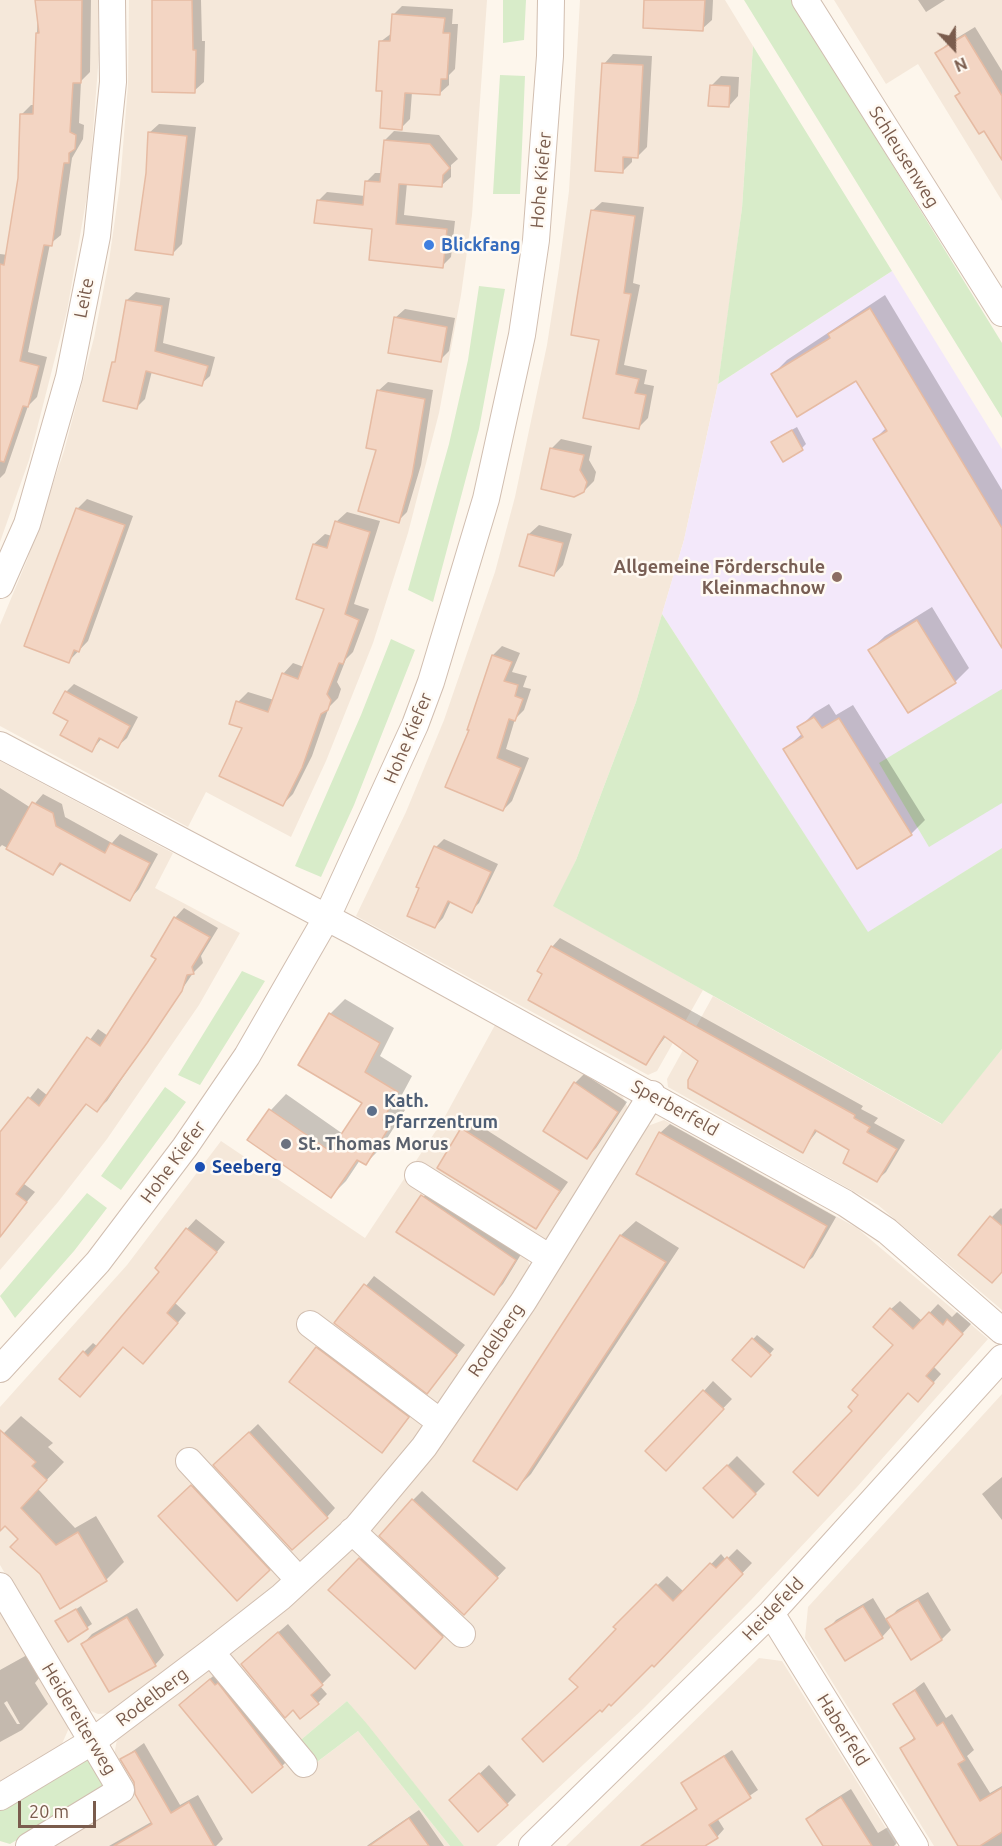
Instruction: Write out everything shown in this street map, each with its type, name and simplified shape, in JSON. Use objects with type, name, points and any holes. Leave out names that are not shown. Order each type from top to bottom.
[{"type":"street","name":"Leite","points":[[0,585],[27,524],[69,377],[97,236],[113,82],[112,0]]},
{"type":"street","name":"Hohe Kiefer","points":[[0,1369],[98,1262],[185,1147],[247,1056],[327,917],[415,726],[431,682],[486,500],[522,335],[536,240],[550,56],[551,0]]},
{"type":"street","name":"Schleusenweg","points":[[805,0],[1002,313]]},
{"type":"street","points":[[0,745],[327,917]]},
{"type":"street","name":"Sperberfeld","points":[[327,917],[652,1094],[854,1208],[886,1231],[1002,1331]]},
{"type":"street","name":"Rodelberg","points":[[0,1797],[93,1741],[211,1652],[299,1580],[352,1531],[424,1447],[550,1258],[652,1094]]},
{"type":"street","points":[[418,1175],[550,1258]]},
{"type":"street","points":[[310,1324],[440,1422]]},
{"type":"street","name":"Heidefeld","points":[[532,1846],[771,1613],[1002,1358]]},
{"type":"street","points":[[189,1461],[299,1580]]},
{"type":"street","points":[[352,1531],[462,1634]]},
{"type":"street","name":"Heidereiterweg","points":[[0,1586],[122,1790],[29,1846]]},
{"type":"street","name":"Haberfeld","points":[[771,1613],[915,1846]]},
{"type":"street","points":[[211,1652],[304,1764]]},
{"type":"shaded area","points":[[0,0],[98,0],[99,54],[89,184],[67,311],[29,460],[0,542]]},
{"type":"shaded area","points":[[129,0],[487,0],[472,215],[461,295],[439,413],[408,533],[373,643],[326,761],[291,837],[206,792],[188,827],[0,726],[0,625],[27,560],[64,451],[94,338],[109,261],[120,184],[128,85]]},
{"type":"shaded area","points":[[580,0],[725,0],[753,46],[742,208],[731,292],[718,384],[684,540],[636,702],[576,860],[554,906],[703,990],[657,1071],[648,1075],[356,916],[406,812],[444,720],[495,572],[515,497],[547,345],[559,268],[569,191]]},
{"type":"shaded area","points":[[834,0],[1002,0],[1002,201],[918,64],[886,84]]},
{"type":"shaded area","name":"Allgemeine Förderschule Kleinmachnow","points":[[892,271],[1002,449],[1002,848],[868,933],[662,614],[684,540],[718,384]]},
{"type":"shaded area","points":[[0,761],[173,853],[155,888],[240,933],[199,1005],[107,1139],[58,1202],[0,1270]]},
{"type":"shaded area","points":[[713,996],[941,1124],[1002,1049],[1002,1310],[878,1205],[668,1087],[667,1079]]},
{"type":"shaded area","points":[[495,1025],[622,1095],[629,1111],[549,1238],[533,1243],[526,1252],[530,1268],[441,1402],[426,1405],[419,1414],[422,1432],[357,1510],[305,1562],[289,1561],[280,1569],[279,1585],[113,1713],[98,1714],[89,1710],[82,1703],[0,1565],[0,1407],[127,1265],[221,1141],[365,1238],[443,1120]]},
{"type":"shaded area","points":[[664,1120],[857,1228],[988,1339],[857,1487],[751,1600],[643,1709],[496,1846],[464,1846],[347,1701],[296,1744],[229,1664],[231,1649],[346,1550],[362,1549],[370,1541],[370,1525],[645,1127]]},
{"type":"shaded area","points":[[1002,1394],[1002,1846],[934,1846],[805,1638],[808,1607]]},
{"type":"shaded area","points":[[0,1603],[69,1728],[61,1746],[0,1783]]},
{"type":"shaded area","points":[[759,1658],[782,1661],[897,1846],[566,1846]]},
{"type":"shaded area","points":[[203,1670],[221,1672],[304,1772],[358,1731],[450,1846],[45,1846],[135,1794],[114,1756],[117,1739]]},
{"type":"green space","points":[[503,0],[526,0],[524,40],[503,43]]},
{"type":"green space","points":[[744,0],[791,0],[1002,343],[1002,418]]},
{"type":"green space","points":[[753,46],[892,271],[718,384],[742,208]]},
{"type":"green space","points":[[500,75],[525,76],[520,194],[493,194]]},
{"type":"green space","points":[[479,286],[505,289],[479,429],[433,602],[408,590],[449,444],[468,360]]},
{"type":"green space","points":[[662,614],[868,932],[1002,848],[1002,1049],[942,1124],[553,906],[576,860],[636,702]]},
{"type":"green space","points":[[391,639],[415,650],[354,805],[321,877],[295,866],[361,715]]},
{"type":"green space","points":[[1002,689],[1002,803],[929,847],[879,763]]},
{"type":"green space","points":[[242,971],[265,981],[200,1085],[178,1075]]},
{"type":"green space","points":[[165,1087],[186,1102],[121,1190],[101,1176]]},
{"type":"green space","points":[[87,1193],[107,1208],[74,1251],[15,1318],[0,1296]]},
{"type":"green space","points":[[347,1701],[464,1846],[450,1846],[358,1731],[313,1765],[296,1744]]},
{"type":"green space","points":[[88,1759],[94,1762],[102,1779],[103,1786],[99,1792],[10,1844],[0,1841],[0,1807]]},
{"type":"building","points":[[35,0],[82,0],[81,83],[73,83],[70,132],[76,135],[75,149],[69,153],[69,163],[64,163],[52,246],[44,245],[20,361],[39,366],[28,407],[23,406],[4,462],[0,461],[0,264],[4,265],[18,178],[20,114],[33,114],[36,33],[39,33]]},
{"type":"building","points":[[152,0],[192,0],[193,50],[196,50],[195,93],[152,92]]},
{"type":"building","points":[[644,0],[705,0],[703,31],[643,28]]},
{"type":"building","points":[[392,14],[445,18],[443,33],[450,33],[447,79],[441,79],[440,95],[405,93],[402,130],[380,128],[382,91],[376,91],[379,41],[390,41]]},
{"type":"building","points":[[965,35],[1002,96],[1002,160],[984,131],[979,134],[955,96],[960,93],[935,53]]},
{"type":"building","points":[[602,63],[643,65],[638,158],[623,157],[623,173],[595,171]]},
{"type":"building","points":[[710,85],[730,86],[729,107],[708,106]]},
{"type":"building","points":[[148,132],[187,136],[173,255],[135,250],[146,173]]},
{"type":"building","points":[[384,140],[430,144],[450,168],[443,175],[442,187],[399,184],[396,224],[447,229],[443,268],[369,260],[372,229],[314,223],[317,200],[363,205],[365,181],[380,182]]},
{"type":"building","points":[[591,210],[635,216],[624,293],[631,294],[616,374],[639,379],[635,393],[646,395],[639,429],[583,418],[599,340],[571,335]]},
{"type":"building","points":[[126,300],[162,306],[155,351],[208,366],[202,386],[146,371],[137,409],[103,401],[112,362],[115,362]]},
{"type":"building","points":[[870,308],[1002,528],[1002,648],[873,439],[887,431],[856,381],[797,417],[771,374],[830,338],[828,334]]},
{"type":"building","points":[[394,317],[447,327],[441,362],[388,353]]},
{"type":"building","points":[[377,390],[425,399],[412,476],[399,523],[358,511],[376,450],[366,448]]},
{"type":"building","points":[[792,430],[803,450],[783,462],[771,442]]},
{"type":"building","points":[[550,448],[584,455],[580,470],[587,482],[584,492],[574,497],[541,489]]},
{"type":"building","points":[[76,508],[125,525],[79,652],[74,650],[69,663],[24,646]]},
{"type":"building","points":[[335,521],[370,532],[345,614],[359,620],[343,664],[339,663],[327,694],[331,700],[328,710],[321,714],[302,768],[283,806],[219,776],[242,728],[229,724],[236,701],[268,712],[282,673],[298,679],[324,609],[296,599],[313,544],[327,548]]},
{"type":"building","points":[[528,534],[563,543],[554,576],[519,566]]},
{"type":"building","points":[[917,620],[956,683],[908,713],[868,650]]},
{"type":"building","points":[[492,655],[512,662],[504,681],[518,685],[515,696],[523,699],[515,721],[509,719],[497,758],[521,768],[503,811],[445,787],[469,730],[467,730]]},
{"type":"building","points":[[65,691],[130,726],[118,748],[99,738],[92,752],[60,735],[68,721],[53,713]]},
{"type":"building","points":[[814,717],[822,728],[839,718],[912,835],[857,869],[783,749],[803,737],[797,727]]},
{"type":"building","points":[[32,802],[53,813],[56,826],[105,853],[110,843],[150,863],[130,901],[60,863],[53,875],[6,849]]},
{"type":"building","points":[[434,846],[491,872],[472,913],[448,901],[435,928],[407,916],[419,888],[416,887]]},
{"type":"building","points":[[174,917],[210,937],[192,967],[194,974],[187,975],[182,991],[97,1112],[86,1104],[16,1194],[27,1202],[0,1237],[0,1132],[28,1097],[39,1106],[87,1037],[100,1046],[156,959],[151,956]]},
{"type":"building","points":[[551,946],[855,1115],[854,1118],[870,1127],[867,1132],[897,1149],[877,1182],[843,1163],[849,1150],[815,1130],[803,1153],[688,1088],[688,1080],[698,1061],[664,1036],[646,1065],[528,1000],[542,974],[537,971]]},
{"type":"building","name":"Kath. Pfarrzentrum","points":[[329,1013],[380,1043],[365,1072],[398,1092],[383,1120],[390,1126],[366,1165],[357,1160],[331,1198],[247,1140],[269,1109],[330,1151],[362,1103],[298,1065]]},
{"type":"building","points":[[574,1082],[618,1112],[587,1159],[543,1131]]},
{"type":"building","points":[[461,1128],[560,1191],[536,1229],[437,1168]]},
{"type":"building","points":[[659,1132],[827,1226],[804,1268],[636,1174]]},
{"type":"building","points":[[421,1195],[516,1260],[494,1295],[396,1232]]},
{"type":"building","points":[[990,1216],[1002,1226],[1002,1272],[992,1283],[958,1255]]},
{"type":"building","points":[[186,1228],[217,1252],[167,1313],[178,1323],[143,1364],[123,1347],[80,1397],[59,1379],[83,1351],[88,1356],[159,1272],[155,1268]]},
{"type":"building","points":[[620,1235],[666,1262],[517,1490],[473,1461]]},
{"type":"building","points":[[364,1284],[457,1355],[427,1394],[334,1323]]},
{"type":"building","points":[[890,1308],[913,1329],[929,1312],[943,1325],[947,1319],[963,1334],[926,1376],[934,1383],[918,1402],[908,1393],[818,1496],[793,1472],[852,1411],[848,1407],[858,1395],[852,1390],[893,1345],[873,1327]]},
{"type":"building","points":[[752,1338],[771,1355],[751,1377],[732,1360]]},
{"type":"building","points":[[316,1347],[409,1417],[382,1453],[289,1382]]},
{"type":"building","points":[[703,1390],[724,1409],[666,1471],[645,1451]]},
{"type":"building","points":[[0,1430],[36,1462],[32,1466],[47,1480],[21,1508],[56,1545],[78,1532],[107,1581],[60,1609],[40,1574],[10,1547],[18,1539],[5,1526],[0,1531]]},
{"type":"building","points":[[249,1432],[328,1518],[292,1550],[213,1465]]},
{"type":"building","points":[[727,1465],[756,1494],[733,1518],[703,1488]]},
{"type":"building","points":[[191,1485],[270,1570],[237,1601],[158,1516]]},
{"type":"building","points":[[412,1499],[498,1578],[464,1615],[379,1536]]},
{"type":"building","points":[[727,1557],[743,1574],[654,1667],[652,1665],[611,1706],[609,1704],[602,1712],[600,1710],[543,1762],[522,1739],[578,1687],[569,1679],[616,1629],[613,1627],[656,1584],[673,1601],[710,1563],[716,1568]]},
{"type":"building","points":[[359,1558],[443,1637],[415,1669],[328,1590]]},
{"type":"building","points":[[918,1600],[942,1640],[911,1660],[886,1619]]},
{"type":"building","points":[[863,1606],[883,1638],[845,1661],[825,1629]]},
{"type":"building","points":[[76,1609],[88,1629],[68,1642],[55,1621]]},
{"type":"building","points":[[127,1617],[156,1666],[109,1692],[81,1644]]},
{"type":"building","points":[[278,1632],[323,1685],[311,1695],[319,1704],[300,1719],[293,1710],[285,1718],[241,1664]]},
{"type":"building","points":[[210,1679],[215,1685],[218,1683],[283,1767],[252,1793],[179,1705]]},
{"type":"building","points":[[915,1690],[937,1726],[943,1722],[965,1760],[958,1764],[980,1801],[1002,1788],[1002,1832],[980,1846],[958,1846],[900,1748],[915,1739],[893,1704]]},
{"type":"building","points":[[135,1751],[171,1813],[189,1802],[214,1846],[114,1846],[152,1824],[135,1794],[134,1782],[120,1759]]},
{"type":"building","points":[[724,1756],[751,1798],[709,1825],[718,1838],[705,1846],[641,1846],[697,1809],[681,1783]]},
{"type":"building","points":[[479,1773],[508,1805],[478,1832],[449,1800]]},
{"type":"building","points":[[841,1797],[872,1846],[823,1846],[806,1819]]},
{"type":"building","points":[[409,1818],[429,1846],[369,1846]]},
{"type":"place","name":"Blickfang","points":[[429,245]]},
{"type":"place","name":"Allgemeine Förderschule Kleinmachnow","points":[[837,577]]},
{"type":"place","name":"Kath. Pfarrzentrum","points":[[372,1111]]},
{"type":"place","name":"St. Thomas Morus","points":[[286,1144]]},
{"type":"place","name":"Seeberg","points":[[200,1167]]}]
